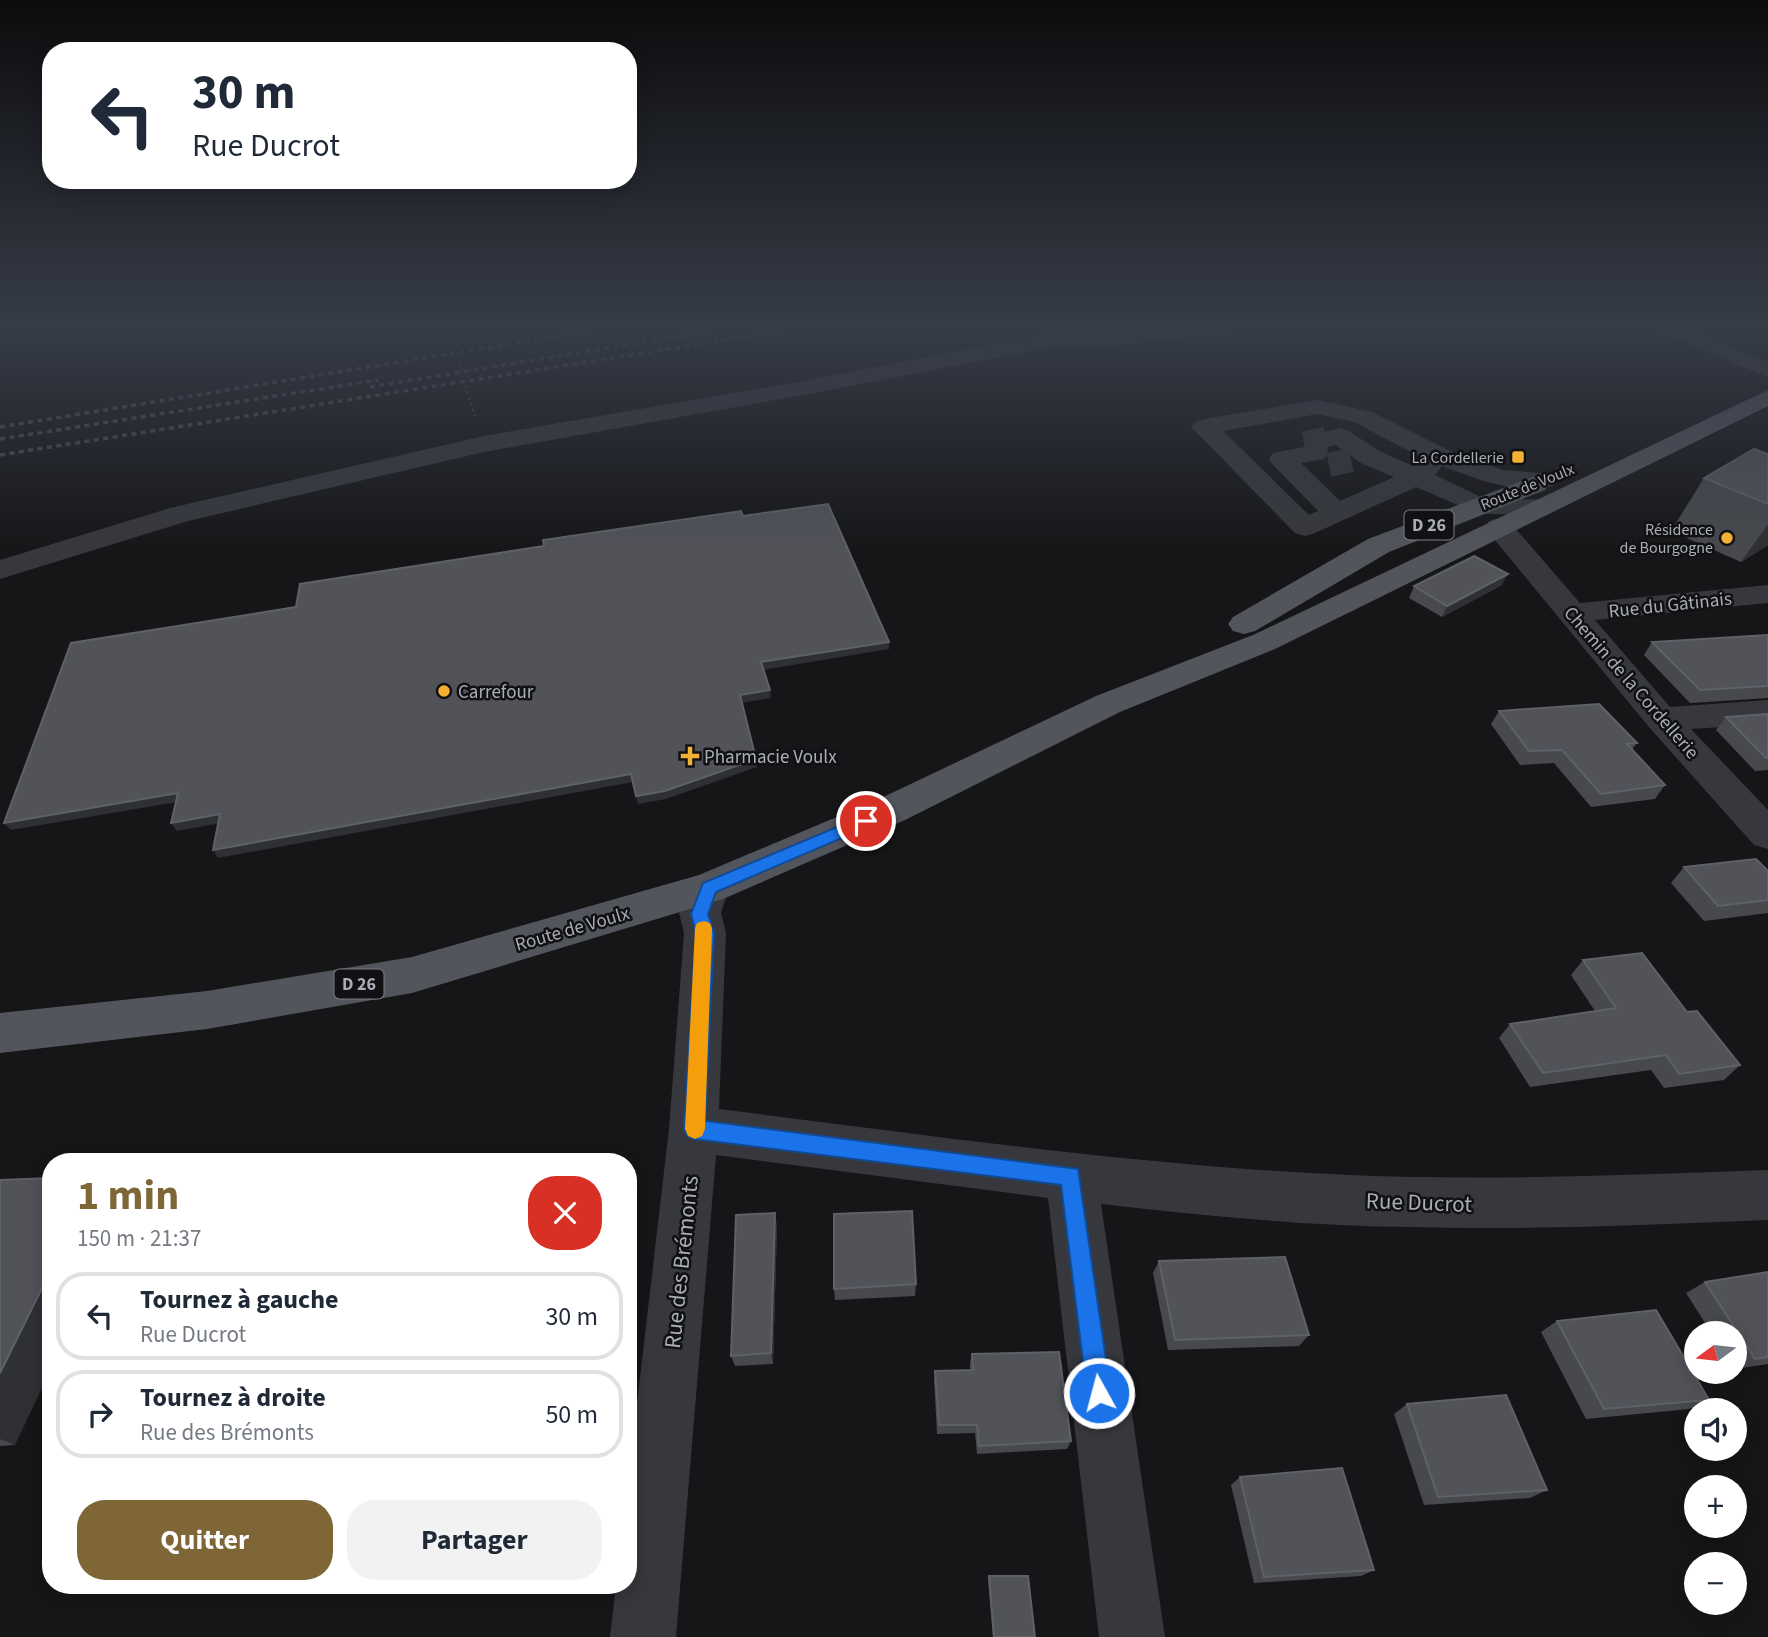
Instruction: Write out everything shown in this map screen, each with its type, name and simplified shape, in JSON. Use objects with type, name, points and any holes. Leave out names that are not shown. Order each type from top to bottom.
[{"type":"main road","name":"Route de Voulx","points":[[1542,493],[1732,400]]},
{"type":"main road","name":"Route de Voulx","points":[[0,1033],[207,1010],[412,975],[709,887],[891,810],[1108,704],[1264,642],[1489,516],[1760,400]]},
{"type":"street","points":[[0,570],[180,514],[484,444],[732,400]]},
{"type":"street","points":[[1441,457],[1416,477],[1305,527],[1204,427],[1318,407],[1363,417],[1441,457],[1542,493]]},
{"type":"street","points":[[1335,512],[1284,460],[1330,446],[1416,477],[1489,516]]},
{"type":"street","name":"Chemin de la Cordellerie","points":[[1489,516],[1661,719],[1768,835]]},
{"type":"street","name":"Rue du Gâtinais","points":[[1573,613],[1768,594]]},
{"type":"street","points":[[1661,719],[1768,712]]},
{"type":"street","name":"Rue des Brémonts","points":[[643,1637],[694,1129],[705,933],[700,914],[709,887]]},
{"type":"street","name":"Rue Ducrot","points":[[694,1129],[1071,1176],[1293,1197],[1513,1205],[1768,1195]]},
{"type":"street","points":[[1071,1176],[1132,1637]]},
{"type":"path","points":[[470,400],[484,444]]},
{"type":"building","points":[[1754,449],[1768,454],[1768,504],[1704,478]]},
{"type":"building","name":"Carrefour","points":[[828,504],[889,642],[761,662],[770,690],[740,695],[756,759],[665,791],[636,796],[631,774],[213,850],[220,814],[171,823],[178,793],[4,823],[71,643],[296,607],[300,584],[544,546],[543,540],[741,511],[743,516]]},
{"type":"building","points":[[1474,556],[1508,574],[1447,606],[1414,586]]},
{"type":"building","points":[[1768,635],[1768,686],[1700,690],[1652,642]]},
{"type":"building","points":[[1599,704],[1637,743],[1627,744],[1665,785],[1601,794],[1562,750],[1529,751],[1499,711]]},
{"type":"building","points":[[1768,714],[1768,758],[1766,758],[1726,717]]},
{"type":"building","points":[[1756,859],[1768,871],[1768,900],[1718,906],[1684,867]]},
{"type":"building","points":[[1642,953],[1687,1012],[1697,1011],[1740,1065],[1679,1074],[1666,1055],[1543,1073],[1510,1024],[1616,1008],[1583,960]]},
{"type":"building","points":[[42,1178],[42,1288],[0,1373],[0,1180]]},
{"type":"building","points":[[912,1211],[916,1284],[834,1289],[834,1214]]},
{"type":"building","points":[[775,1213],[771,1353],[731,1356],[736,1215]]},
{"type":"building","points":[[1285,1257],[1309,1335],[1175,1340],[1159,1261]]},
{"type":"building","points":[[1768,1272],[1768,1357],[1755,1359],[1747,1347],[1747,1321],[1730,1321],[1705,1282]]},
{"type":"building","points":[[1656,1310],[1684,1358],[1684,1384],[1700,1384],[1708,1398],[1684,1398],[1684,1402],[1604,1409],[1557,1321]]},
{"type":"building","points":[[1059,1352],[1071,1441],[979,1446],[977,1425],[939,1425],[935,1371],[973,1370],[972,1354]]},
{"type":"building","points":[[1506,1395],[1547,1490],[1438,1497],[1407,1404]]},
{"type":"building","points":[[1342,1468],[1374,1570],[1264,1577],[1240,1477]]},
{"type":"building","points":[[989,1576],[1028,1576],[1035,1637],[994,1637]]},
{"type":"tunnel","points":[[1304,443],[1326,439]]},
{"type":"tunnel","points":[[1329,465],[1351,460]]},
{"type":"railway","points":[[0,427],[164,400]]},
{"type":"railway","points":[[0,439],[247,400]]},
{"type":"railway","points":[[0,455],[345,400]]},
{"type":"slow traffic","points":[[695,1129],[704,928]]},
{"type":"place","name":"La Cordellerie","points":[[1518,457]]},
{"type":"place","name":"Résidence de Bourgogne","points":[[1727,538]]},
{"type":"place","name":"Carrefour","points":[[444,691]]},
{"type":"place","name":"Pharmacie Voulx","points":[[690,756]]},
{"type":"route","points":[[866,821],[709,887],[700,914],[705,933],[694,1129],[1071,1176],[1099,1393]]}]
